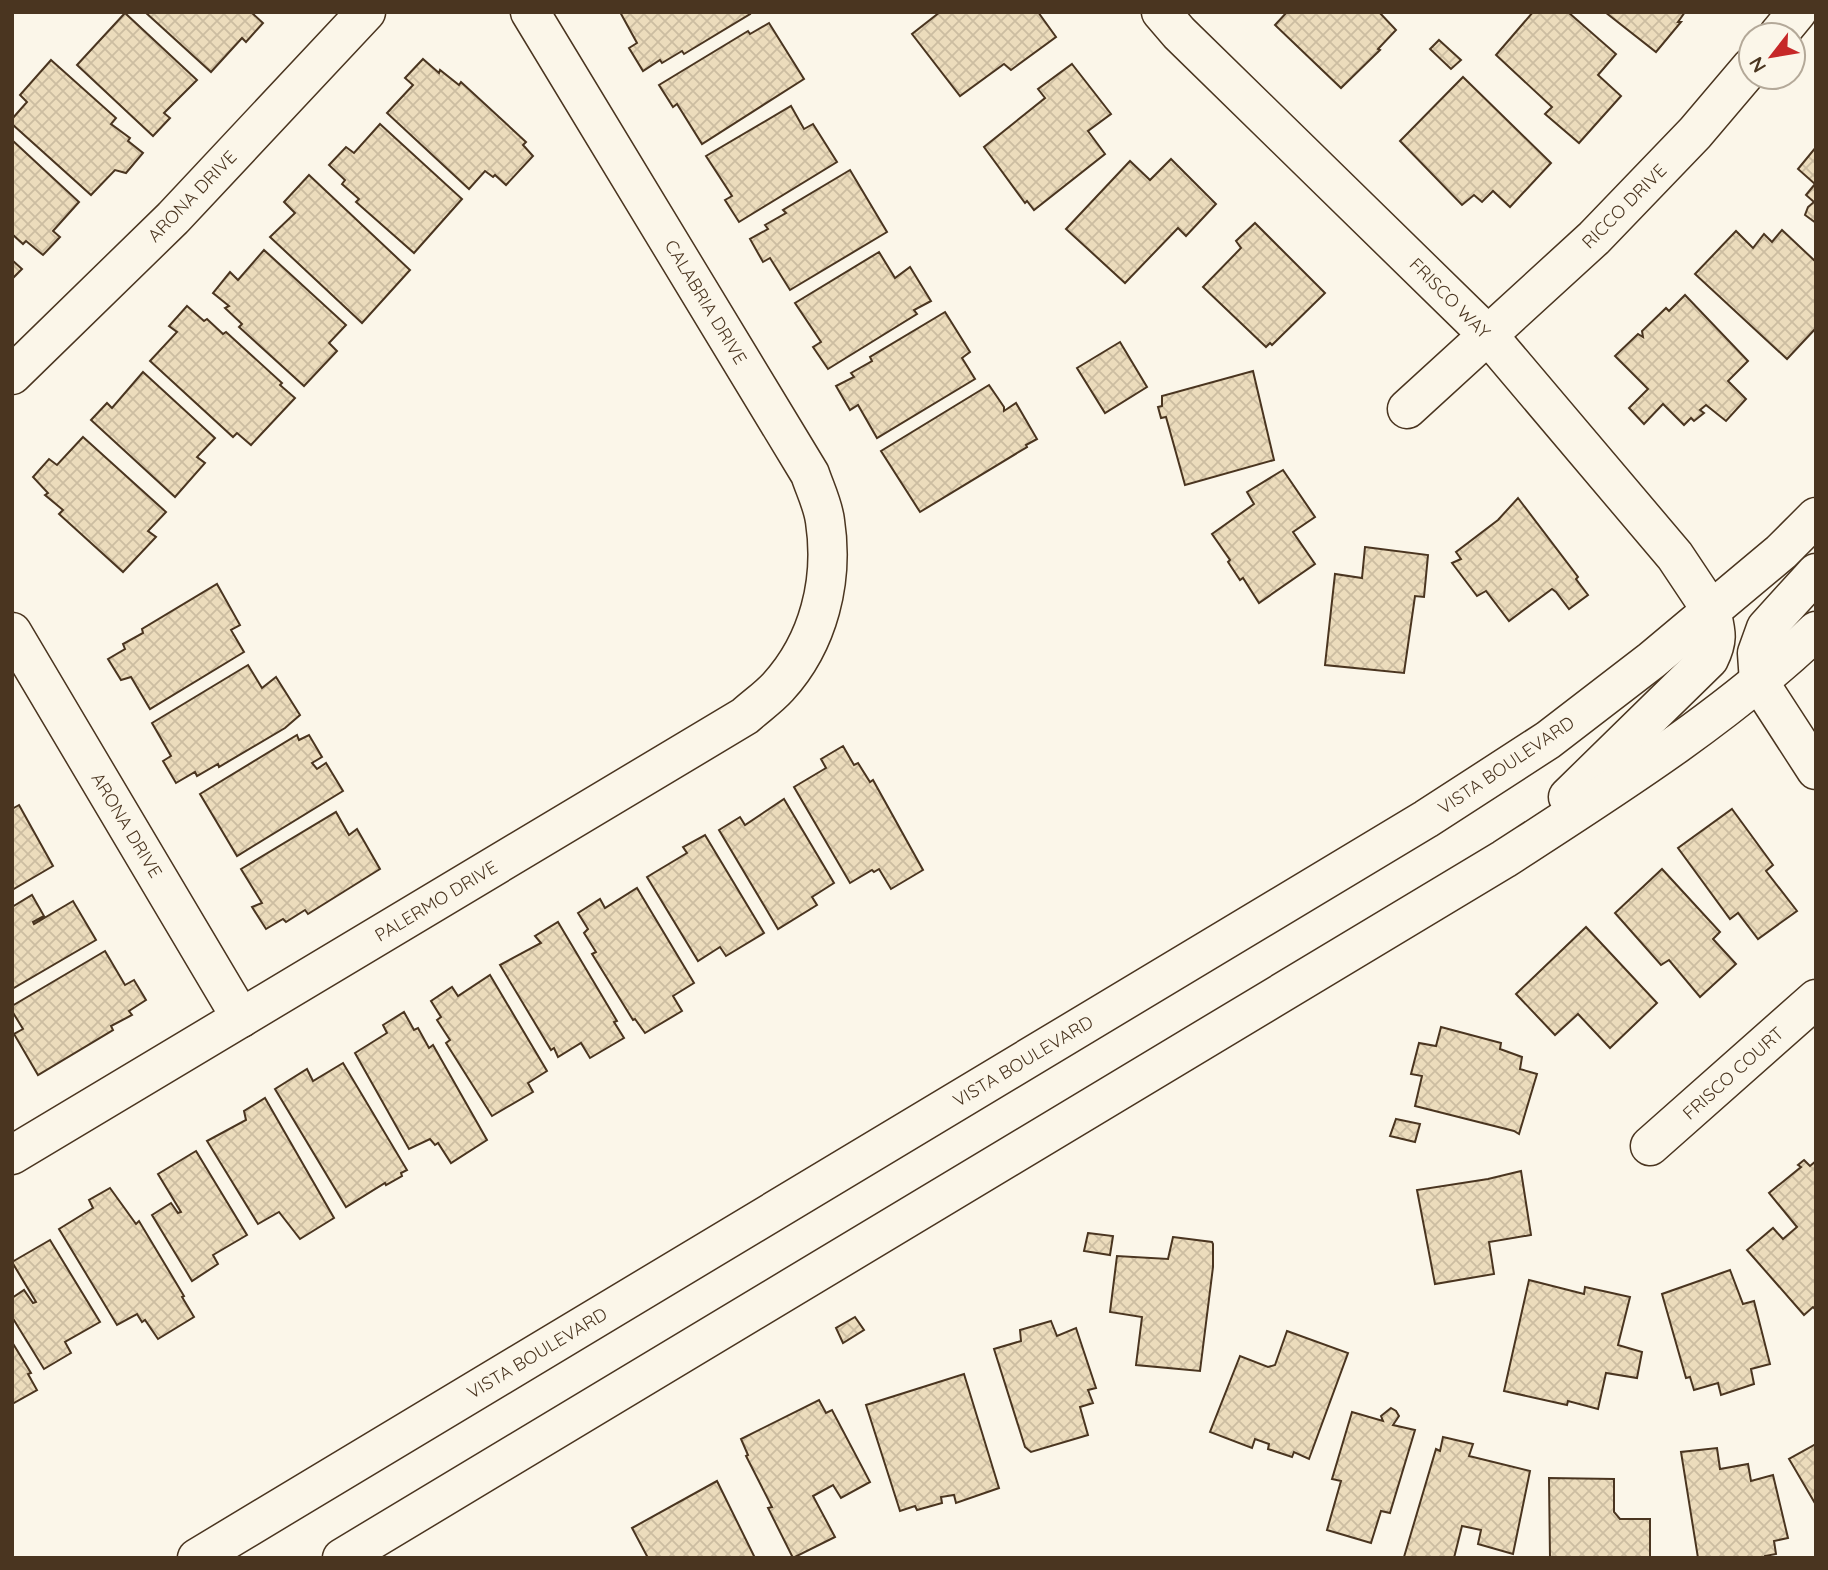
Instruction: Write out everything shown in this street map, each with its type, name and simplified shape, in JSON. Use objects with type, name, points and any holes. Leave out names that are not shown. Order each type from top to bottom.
[{"type":"street","name":"ARONA DRIVE","points":[[12,374],[173,218],[366,12]]},
{"type":"street","name":"CALABRIA DRIVE","points":[[530,12],[810,474],[825,518],[829,561],[822,609]]},
{"type":"street","name":"FRISCO WAY","points":[[1161,12],[1179,33],[1487,334],[1675,556],[1711,610]]},
{"type":"street","name":"RICCO DRIVE","points":[[1407,409],[1594,238],[1695,134],[1737,84]]},
{"type":"street","name":"VISTA BOULEVARD","points":[[197,1558],[1426,819],[1548,740],[1652,660],[1781,552],[1816,517]]},
{"type":"street","points":[[1816,573],[1766,628],[1758,653],[1759,682],[1816,770]]},
{"type":"street","name":"PALERMO DRIVE","points":[[12,1155],[745,716],[778,687],[805,650],[822,609]]},
{"type":"street","points":[[1504,859],[1702,668],[1716,642],[1717,634],[1711,610]]},
{"type":"street","points":[[342,1558],[1504,859],[1643,768],[1759,682],[1816,631]]},
{"type":"street","name":"ARONA DRIVE","points":[[12,632],[241,1018]]},
{"type":"street","name":"FRISCO COURT","points":[[1650,1146],[1816,999]]},
{"type":"building","points":[[145,12],[251,12],[263,23],[246,42],[242,38],[211,72]]},
{"type":"building","points":[[620,12],[750,14],[684,54],[682,51],[662,63],[660,60],[643,71],[629,48],[637,43]]},
{"type":"building","points":[[940,12],[1038,12],[1056,37],[1011,70],[1004,64],[960,96],[912,34]]},
{"type":"building","points":[[1287,12],[1379,12],[1396,30],[1378,49],[1380,50],[1341,88],[1275,25]]},
{"type":"building","points":[[1533,12],[1568,12],[1616,54],[1598,75],[1621,96],[1579,143],[1545,114],[1552,107],[1496,55]]},
{"type":"building","points":[[1605,12],[1685,12],[1678,22],[1681,22],[1656,52]]},
{"type":"building","points":[[125,13],[197,80],[164,113],[170,118],[153,136],[77,65]]},
{"type":"building","points":[[769,23],[804,79],[702,144],[677,104],[673,107],[659,85],[748,31],[750,34]]},
{"type":"building","points":[[1439,40],[1461,60],[1451,69],[1430,49]]},
{"type":"building","points":[[423,59],[439,73],[440,70],[459,85],[461,82],[526,142],[523,145],[533,156],[506,185],[495,175],[493,177],[485,171],[469,189],[387,113],[413,85],[405,78]]},
{"type":"building","points":[[51,60],[116,118],[111,124],[130,138],[128,141],[143,153],[126,173],[115,170],[91,195],[12,124],[12,119],[27,102],[20,95]]},
{"type":"building","points":[[1072,64],[1111,114],[1088,131],[1105,154],[1034,210],[1027,201],[1025,203],[984,147],[1045,98],[1038,89]]},
{"type":"building","points":[[1463,77],[1551,163],[1510,207],[1493,191],[1482,202],[1474,195],[1462,205],[1400,141]]},
{"type":"building","points":[[791,106],[804,129],[813,124],[837,162],[739,222],[725,200],[732,196],[706,156]]},
{"type":"building","points":[[380,124],[462,199],[414,253],[356,202],[359,199],[342,184],[345,180],[329,165],[346,147],[354,153]]},
{"type":"building","points":[[12,140],[79,202],[53,231],[60,237],[43,255],[26,241],[23,244],[12,234]]},
{"type":"building","points":[[1816,147],[1816,223],[1805,215],[1814,202],[1806,195],[1815,184],[1798,169]]},
{"type":"building","points":[[1171,159],[1216,204],[1186,236],[1178,228],[1125,283],[1066,229],[1130,161],[1150,180]]},
{"type":"building","points":[[850,170],[887,232],[790,290],[770,258],[763,262],[750,239],[768,229],[765,225],[786,213],[783,210]]},
{"type":"building","points":[[309,175],[410,270],[362,323],[270,237],[295,213],[284,202]]},
{"type":"building","points":[[1255,223],[1325,293],[1272,345],[1270,343],[1266,347],[1203,287],[1241,248],[1236,241]]},
{"type":"building","points":[[1782,230],[1816,262],[1816,328],[1787,359],[1695,274],[1736,231],[1753,248],[1764,234],[1772,242]]},
{"type":"building","points":[[264,250],[346,325],[329,343],[337,351],[304,386],[239,327],[242,324],[225,308],[229,306],[213,293],[230,272],[238,280]]},
{"type":"building","points":[[879,252],[895,278],[910,267],[931,301],[914,310],[917,314],[828,369],[813,347],[821,342],[795,303]]},
{"type":"building","points":[[12,260],[22,269],[12,279]]},
{"type":"building","points":[[1685,295],[1748,361],[1728,381],[1746,399],[1726,421],[1706,405],[1700,410],[1704,413],[1694,421],[1691,418],[1684,425],[1663,404],[1644,424],[1629,408],[1648,389],[1615,356],[1638,334],[1643,337],[1642,331],[1666,308],[1669,311]]},
{"type":"building","points":[[187,306],[223,334],[226,332],[295,398],[251,445],[237,433],[233,437],[150,361],[177,332],[169,326]]},
{"type":"building","points":[[945,312],[970,352],[962,358],[975,379],[877,438],[858,405],[850,410],[836,386],[854,377],[851,373],[872,361],[870,357]]},
{"type":"building","points":[[1120,342],[1147,387],[1105,413],[1077,368]]},
{"type":"building","points":[[1253,371],[1274,460],[1185,485],[1166,417],[1161,418],[1158,407],[1162,406],[1162,396]]},
{"type":"building","points":[[143,372],[215,438],[197,457],[205,463],[175,497],[91,420],[107,403],[112,408]]},
{"type":"building","points":[[989,385],[1004,411],[1016,403],[1037,439],[920,512],[881,451]]},
{"type":"building","points":[[83,437],[166,512],[148,531],[156,537],[123,572],[59,514],[63,510],[45,495],[48,493],[33,477],[49,459],[57,465]]},
{"type":"building","points":[[1283,470],[1315,517],[1293,532],[1315,564],[1259,603],[1243,578],[1240,580],[1212,534],[1254,504],[1247,492]]},
{"type":"building","points":[[1518,498],[1578,577],[1576,579],[1588,595],[1569,609],[1552,589],[1509,621],[1486,591],[1477,596],[1452,563],[1461,559],[1456,552],[1498,520]]},
{"type":"building","points":[[1365,547],[1428,555],[1424,597],[1415,596],[1404,673],[1325,665],[1335,574],[1362,578]]},
{"type":"building","points":[[217,584],[240,625],[231,630],[244,652],[150,709],[131,677],[121,680],[108,659],[125,649],[123,644],[143,633],[142,629]]},
{"type":"building","points":[[248,665],[262,688],[276,677],[300,715],[285,728],[219,767],[218,764],[197,776],[195,772],[176,783],[163,761],[171,756],[152,723]]},
{"type":"building","points":[[297,735],[299,740],[309,735],[322,757],[312,763],[317,769],[326,763],[343,791],[237,856],[200,794]]},
{"type":"building","points":[[843,746],[854,765],[858,763],[870,782],[873,780],[923,870],[891,889],[879,869],[874,872],[872,870],[850,883],[794,787],[826,768],[821,759]]},
{"type":"building","points":[[784,799],[834,883],[812,897],[817,905],[778,929],[719,830],[740,817],[745,825]]},
{"type":"building","points":[[19,805],[53,866],[12,890],[12,809]]},
{"type":"building","points":[[1732,809],[1773,865],[1766,871],[1797,911],[1758,939],[1738,913],[1730,919],[1678,848]]},
{"type":"building","points":[[336,812],[349,835],[357,829],[380,869],[308,914],[305,910],[286,922],[283,919],[266,929],[252,907],[262,903],[241,869]]},
{"type":"building","points":[[705,835],[764,933],[726,956],[720,947],[698,961],[647,877],[687,853],[683,847]]},
{"type":"building","points":[[1662,869],[1720,932],[1713,939],[1736,964],[1700,997],[1669,960],[1661,965],[1615,913]]},
{"type":"building","points":[[637,888],[694,983],[673,996],[682,1011],[645,1033],[635,1019],[633,1020],[592,954],[596,952],[584,933],[588,929],[578,913],[600,899],[605,908]]},
{"type":"building","points":[[32,895],[44,916],[33,922],[34,924],[73,901],[96,940],[12,989],[12,907]]},
{"type":"building","points":[[558,922],[617,1021],[614,1022],[624,1038],[590,1058],[581,1043],[558,1057],[554,1048],[551,1050],[500,965],[541,943],[535,936]]},
{"type":"building","points":[[1586,927],[1657,1003],[1610,1048],[1578,1014],[1555,1035],[1516,994]]},
{"type":"building","points":[[105,951],[125,985],[134,980],[146,1000],[129,1011],[132,1015],[111,1026],[113,1030],[38,1075],[14,1034],[23,1029],[12,1011],[12,1006]]},
{"type":"building","points":[[490,975],[547,1071],[528,1083],[533,1092],[492,1116],[446,1043],[450,1040],[437,1020],[441,1017],[431,1001],[452,987],[458,996]]},
{"type":"building","points":[[404,1012],[414,1030],[418,1028],[429,1048],[433,1045],[487,1140],[451,1163],[438,1143],[435,1145],[430,1139],[409,1149],[355,1053],[387,1033],[383,1025]]},
{"type":"building","points":[[1441,1027],[1501,1043],[1500,1049],[1522,1057],[1520,1069],[1537,1074],[1519,1134],[1415,1106],[1422,1076],[1411,1074],[1419,1043],[1436,1046]]},
{"type":"building","points":[[343,1063],[407,1170],[401,1173],[402,1176],[386,1185],[385,1183],[346,1207],[275,1089],[307,1069],[313,1081]]},
{"type":"building","points":[[265,1098],[334,1218],[300,1239],[279,1212],[258,1224],[207,1141],[246,1120],[244,1111]]},
{"type":"building","points":[[1396,1119],[1420,1124],[1415,1142],[1390,1136]]},
{"type":"building","points":[[196,1151],[247,1235],[213,1255],[218,1264],[192,1281],[152,1215],[171,1203],[178,1213],[181,1212],[158,1174]]},
{"type":"building","points":[[1804,1160],[1810,1166],[1816,1161],[1816,1310],[1813,1307],[1804,1315],[1747,1250],[1773,1228],[1783,1239],[1797,1227],[1769,1193],[1801,1167],[1798,1165]]},
{"type":"building","points":[[1521,1171],[1531,1235],[1489,1242],[1494,1274],[1435,1284],[1417,1190]]},
{"type":"building","points":[[110,1188],[136,1224],[139,1221],[194,1317],[158,1339],[145,1320],[142,1322],[137,1314],[117,1325],[59,1229],[93,1208],[89,1200]]},
{"type":"building","points":[[1088,1233],[1113,1236],[1110,1255],[1084,1251]]},
{"type":"building","points":[[1173,1237],[1213,1244],[1213,1267],[1200,1371],[1136,1365],[1142,1317],[1110,1312],[1117,1256],[1168,1259]]},
{"type":"building","points":[[50,1240],[100,1322],[65,1342],[71,1353],[44,1369],[12,1317],[12,1298],[24,1290],[33,1303],[36,1302],[12,1262]]},
{"type":"building","points":[[1730,1270],[1743,1304],[1754,1301],[1770,1364],[1751,1369],[1754,1384],[1721,1395],[1718,1383],[1694,1390],[1690,1377],[1686,1378],[1662,1294]]},
{"type":"building","points":[[1529,1280],[1584,1294],[1585,1287],[1630,1297],[1618,1345],[1642,1352],[1637,1378],[1606,1373],[1598,1409],[1568,1401],[1567,1405],[1504,1391]]},
{"type":"building","points":[[855,1317],[864,1330],[843,1343],[836,1328]]},
{"type":"building","points":[[1051,1321],[1057,1336],[1076,1328],[1096,1388],[1088,1390],[1093,1403],[1080,1407],[1088,1435],[1031,1452],[1025,1447],[994,1349],[1021,1341],[1020,1330]]},
{"type":"building","points":[[1287,1331],[1348,1353],[1309,1459],[1294,1452],[1292,1457],[1268,1449],[1269,1444],[1255,1439],[1252,1448],[1210,1432],[1240,1356],[1268,1367],[1275,1365]]},
{"type":"building","points":[[12,1342],[31,1373],[28,1374],[37,1390],[12,1404]]},
{"type":"building","points":[[964,1374],[999,1488],[956,1503],[954,1495],[941,1497],[942,1503],[917,1510],[915,1506],[900,1511],[866,1405]]},
{"type":"building","points":[[819,1400],[826,1413],[832,1410],[870,1482],[841,1498],[833,1485],[813,1496],[835,1537],[793,1558],[768,1508],[772,1507],[746,1456],[748,1455],[741,1439]]},
{"type":"building","points":[[1391,1408],[1399,1416],[1393,1425],[1415,1430],[1390,1513],[1381,1511],[1371,1543],[1327,1530],[1341,1481],[1332,1479],[1352,1412],[1383,1421],[1381,1416]]},
{"type":"building","points":[[1443,1437],[1473,1444],[1469,1456],[1530,1471],[1513,1554],[1478,1544],[1481,1530],[1462,1526],[1454,1558],[1404,1557],[1436,1449],[1440,1451]]},
{"type":"building","points":[[1816,1444],[1816,1505],[1789,1459]]},
{"type":"building","points":[[1717,1448],[1720,1469],[1748,1464],[1751,1481],[1773,1475],[1788,1538],[1774,1541],[1776,1554],[1765,1558],[1698,1558],[1681,1452]]},
{"type":"building","points":[[1549,1478],[1614,1479],[1614,1512],[1620,1519],[1650,1519],[1650,1558],[1550,1558]]},
{"type":"building","points":[[717,1481],[755,1558],[648,1558],[632,1528]]}]
